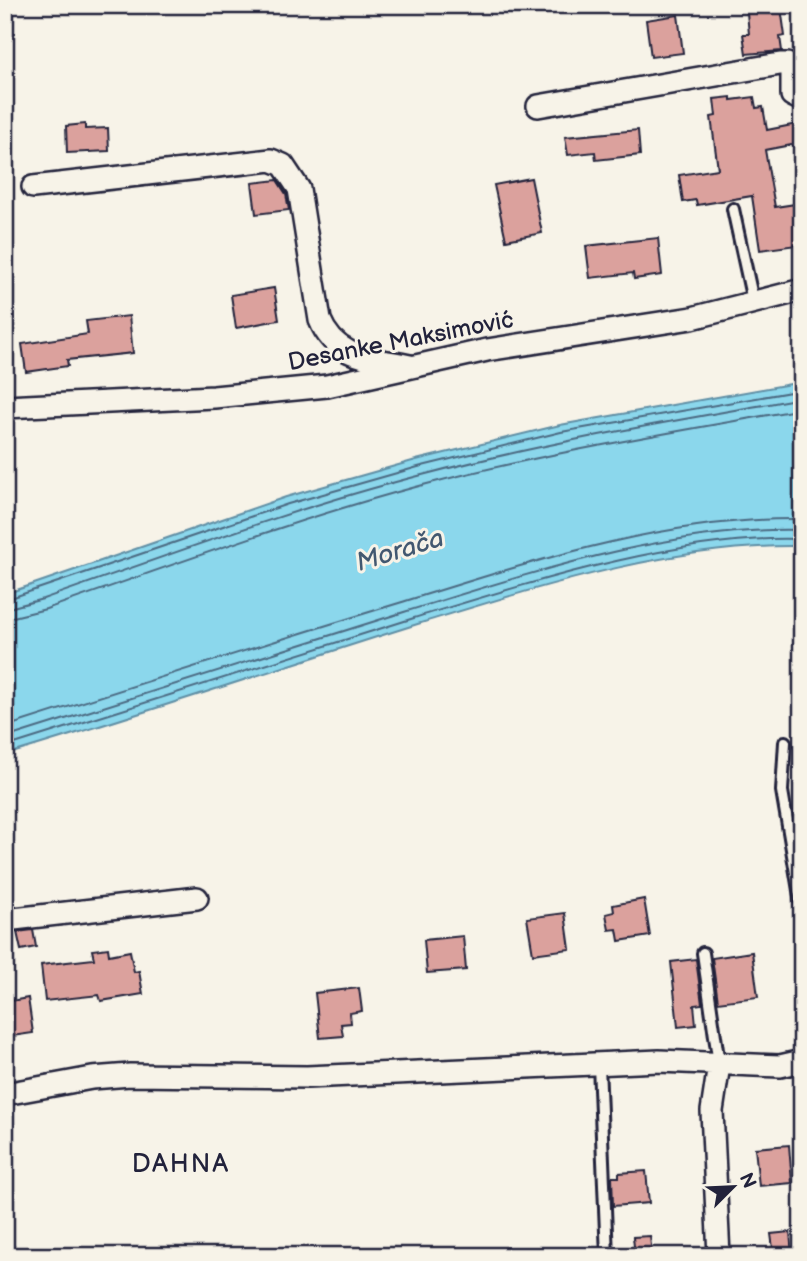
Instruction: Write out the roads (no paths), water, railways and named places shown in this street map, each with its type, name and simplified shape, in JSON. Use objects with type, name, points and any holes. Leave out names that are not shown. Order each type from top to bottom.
[{"type":"street","points":[[538,106],[780,64],[787,64],[792,70],[792,95],[802,100]]},
{"type":"street","points":[[33,187],[271,160],[283,165],[299,189],[320,320],[327,337],[338,348],[355,354],[415,367]]},
{"type":"street","name":"Desanke Maksimović","points":[[5,407],[274,392],[327,386],[487,350],[692,318],[802,290]]},
{"type":"street","points":[[5,920],[197,898]]},
{"type":"street","points":[[5,1094],[92,1078],[130,1075],[307,1077],[659,1060],[780,1066],[802,1061]]},
{"type":"street","points":[[719,1065],[712,1111],[719,1256]]},
{"type":"lane","points":[[733,209],[753,301]]},
{"type":"lane","points":[[785,743],[782,791],[802,908]]},
{"type":"lane","points":[[703,953],[719,1065]]},
{"type":"lane","points":[[599,1065],[607,1256]]},
{"type":"water","name":"Morača","points":[[802,382],[802,546],[754,547],[658,559],[563,581],[424,622],[5,755],[5,594],[286,497],[416,460],[560,425]]},
{"type":"district","name":"DAHNA","points":[[181,1164]]}]
